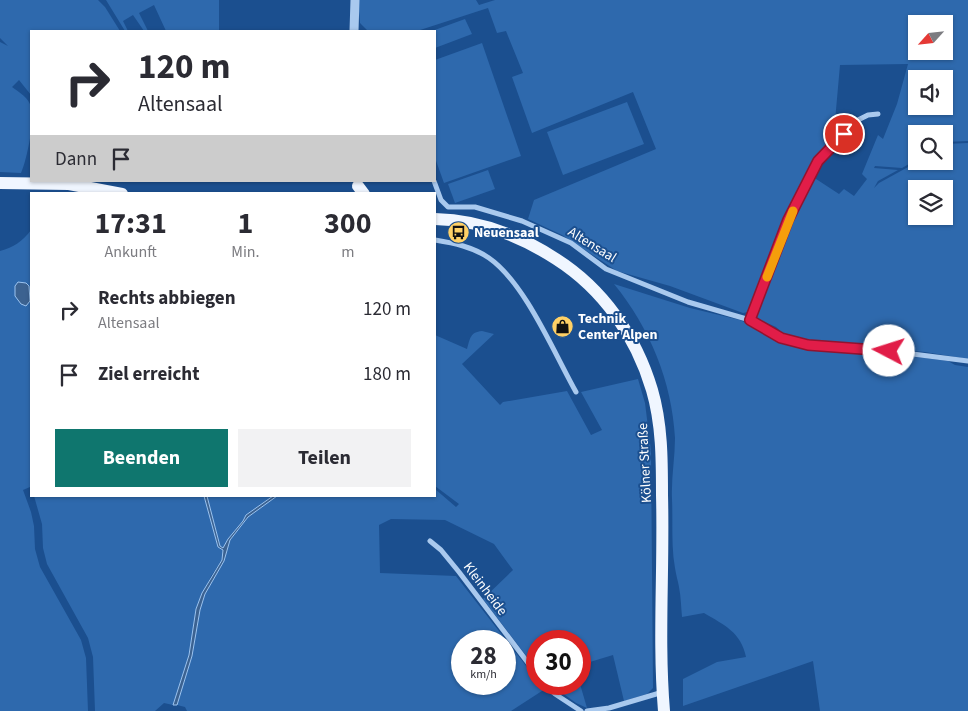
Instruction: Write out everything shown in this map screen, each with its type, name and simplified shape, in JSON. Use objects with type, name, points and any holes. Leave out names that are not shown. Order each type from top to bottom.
[{"type":"main road","points":[[0,183],[69,184],[111,192]]},
{"type":"main road","name":"Kölner Straße","points":[[436,219],[480,224],[507,233],[542,250],[574,271],[623,324],[637,352],[653,391],[661,438],[664,711]]},
{"type":"street","points":[[354,30],[355,0]]},
{"type":"street","points":[[750,320],[788,220],[818,161],[856,121],[868,115],[878,114]]},
{"type":"street","name":"Altensaal","points":[[434,182],[441,200],[448,207],[475,207],[522,221],[571,242],[606,269],[688,302],[750,320],[781,338],[808,345],[889,351],[968,361]]},
{"type":"street","points":[[436,240],[457,243],[488,258],[504,271],[515,284],[535,316],[576,392]]},
{"type":"street","name":"Kleinheide","points":[[430,541],[441,550],[459,572],[526,660]]},
{"type":"street","points":[[587,711],[609,708],[663,692]]},
{"type":"street","points":[[557,695],[581,711]]},
{"type":"shaded area","points":[[0,0],[98,0],[105,7],[119,30],[30,30],[30,94],[19,80],[12,87],[30,105],[30,140],[21,173],[0,172],[0,42],[8,46],[0,38]]},
{"type":"shaded area","points":[[106,0],[219,0],[219,30],[166,30],[154,5],[139,13],[148,30],[143,30],[133,15],[123,21],[128,30],[124,30]]},
{"type":"shaded area","points":[[358,0],[476,0],[479,5],[495,0],[968,0],[968,141],[953,142],[953,125],[908,125],[908,165],[902,168],[875,166],[874,168],[898,170],[878,181],[874,188],[879,183],[908,167],[908,170],[953,170],[953,144],[968,143],[968,359],[925,352],[803,340],[786,336],[776,327],[756,318],[796,212],[813,177],[839,194],[844,189],[854,196],[867,179],[862,174],[878,135],[883,139],[897,104],[908,64],[840,65],[835,121],[828,130],[827,148],[811,166],[798,190],[752,308],[748,312],[743,313],[670,286],[617,271],[562,235],[528,219],[534,200],[656,149],[633,92],[532,133],[512,77],[523,73],[506,31],[497,33],[488,8],[420,30],[367,30],[360,23]]},
{"type":"shaded area","points":[[465,19],[472,34],[436,48],[435,30]]},
{"type":"shaded area","points":[[482,43],[521,156],[444,183],[436,161],[436,60]]},
{"type":"shaded area","points":[[627,102],[644,144],[563,175],[547,132]]},
{"type":"shaded area","points":[[488,170],[495,189],[455,203],[448,184]]},
{"type":"shaded area","points":[[30,231],[30,487],[23,490],[31,512],[35,549],[40,567],[81,640],[86,658],[88,711],[0,711],[0,251],[9,248],[24,238]]},
{"type":"shaded area","points":[[18,282],[26,283],[29,286],[30,301],[26,306],[21,304],[15,296],[15,286]]},
{"type":"shaded area","points":[[614,284],[690,308],[740,320],[784,341],[802,346],[925,358],[948,361],[955,365],[968,367],[968,711],[820,711],[813,661],[683,706],[683,679],[717,662],[746,657],[744,648],[736,635],[718,621],[704,613],[682,617],[680,591],[673,551],[672,491],[675,438],[669,396],[657,356],[648,337],[627,301]]},
{"type":"shaded area","points":[[482,331],[494,334],[462,364],[500,405],[503,402],[567,391],[591,435],[602,430],[581,392],[638,379],[645,403],[651,451],[653,688],[647,694],[624,701],[613,655],[591,662],[591,630],[526,630],[526,656],[516,642],[516,630],[507,630],[483,599],[513,570],[494,544],[445,520],[391,519],[379,525],[380,573],[456,576],[498,630],[451,630],[451,695],[516,695],[516,653],[526,666],[526,695],[536,695],[511,711],[187,711],[185,707],[177,705],[192,656],[200,610],[205,594],[224,561],[230,540],[248,517],[276,497],[436,497],[436,490],[456,507],[459,504],[436,487],[436,335],[467,349],[471,337],[475,333]]},
{"type":"shaded area","points":[[34,497],[204,497],[218,547],[223,550],[222,560],[211,576],[196,609],[189,655],[173,705],[164,703],[155,711],[95,711],[93,657],[88,638],[47,564],[43,548],[42,524]]},
{"type":"shaded area","points":[[204,497],[207,497],[220,546],[223,548],[246,515],[272,497],[276,497],[248,517],[230,540],[224,561],[205,594],[200,610],[192,656],[177,705],[173,705],[189,655],[196,609],[202,593],[222,560],[223,550],[218,547]]},
{"type":"shaded area","points":[[207,497],[272,497],[246,515],[228,539],[224,548],[220,546]]},
{"type":"shaded area","points":[[565,695],[583,695],[587,708]]},
{"type":"slow traffic","points":[[767,277],[793,211]]},
{"type":"place","name":"Neuensaal","points":[[458,233]]},
{"type":"place","name":"Technik Center Alpen","points":[[562,327]]},
{"type":"route","points":[[844,134],[818,161],[788,220],[750,320],[781,338],[808,345],[889,351]]}]
